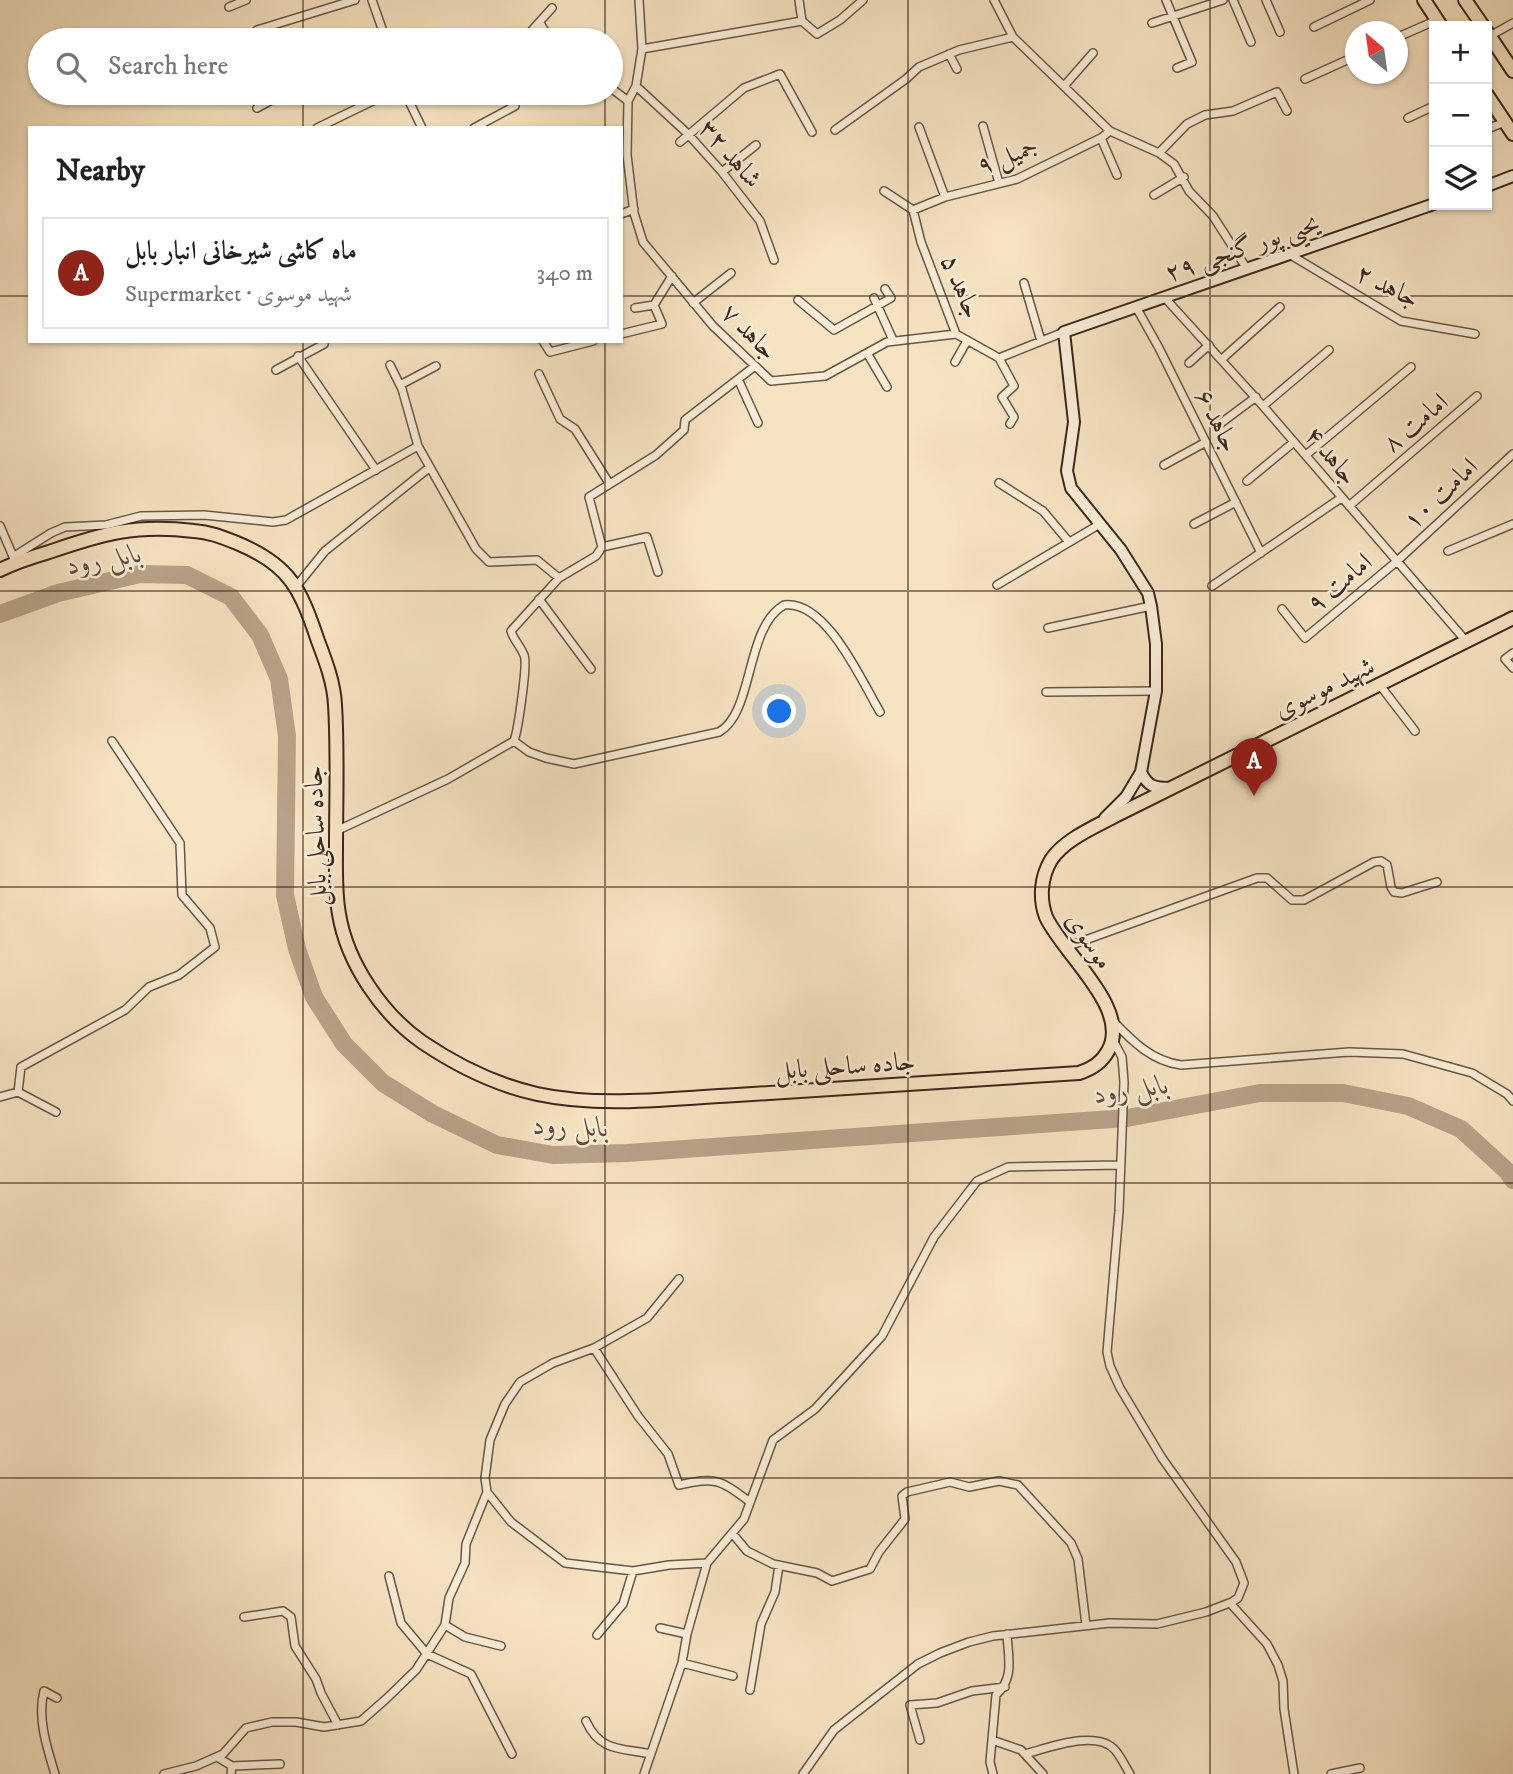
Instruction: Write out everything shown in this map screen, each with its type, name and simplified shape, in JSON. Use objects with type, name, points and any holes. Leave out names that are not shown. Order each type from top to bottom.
[{"type":"main road","points":[[1424,0],[1438,21]]},
{"type":"main road","points":[[1465,0],[1479,21]]},
{"type":"main road","points":[[1492,40],[1513,71]]},
{"type":"main road","points":[[1492,102],[1513,134]]},
{"type":"main road","points":[[1492,184],[1513,176]]},
{"type":"main road","name":"یحیی پور گنجی ۲۹","points":[[1065,332],[1429,206]]},
{"type":"main road","points":[[1065,332],[1074,422],[1067,471],[1071,488],[1121,550],[1148,593],[1156,644],[1156,691],[1141,772],[1126,797],[1092,829]]},
{"type":"main road","name":"جاده ساحلی بابل","points":[[0,570],[14,560],[100,534],[135,528],[176,528],[212,533],[261,553],[280,566],[304,601],[329,673],[335,703],[339,915],[347,944],[365,980],[392,1015],[419,1040],[448,1058],[504,1085],[569,1100],[630,1101],[1079,1073],[1091,1069],[1101,1061],[1113,1040]]},
{"type":"main road","name":"شهید موسوی","points":[[1117,815],[1513,618]]},
{"type":"main road","points":[[1141,772],[1154,788],[1170,788]]},
{"type":"main road","name":"موسوی","points":[[1113,1040],[1113,1021],[1106,1004],[1046,916],[1042,898],[1043,880],[1050,863],[1061,849],[1117,815]]},
{"type":"street","points":[[229,7],[247,0]]},
{"type":"street","points":[[264,28],[355,0]]},
{"type":"street","points":[[372,0],[381,28]]},
{"type":"street","points":[[623,213],[634,209],[624,155],[628,102],[636,86],[642,50],[639,0]]},
{"type":"street","points":[[799,0],[802,21],[817,34],[840,20],[863,0]]},
{"type":"street","points":[[994,0],[1013,37],[1110,131],[1159,153],[1174,164],[1184,177],[1189,191],[1213,216],[1247,269]]},
{"type":"street","points":[[1166,0],[1192,62],[1177,68]]},
{"type":"street","points":[[1152,23],[1223,0]]},
{"type":"street","points":[[1233,0],[1251,42]]},
{"type":"street","points":[[1266,0],[1280,32]]},
{"type":"street","points":[[1314,27],[1370,0]]},
{"type":"street","points":[[535,28],[552,8]]},
{"type":"street","points":[[642,50],[802,21]]},
{"type":"street","points":[[540,23],[543,28]]},
{"type":"street","points":[[1492,29],[1513,23]]},
{"type":"street","points":[[1408,34],[1429,26]]},
{"type":"street","points":[[835,130],[906,79],[919,66],[949,54],[1013,37]]},
{"type":"street","points":[[1065,85],[1093,52]]},
{"type":"street","points":[[949,54],[957,69]]},
{"type":"street","points":[[1305,79],[1345,61]]},
{"type":"street","points":[[680,142],[744,88],[780,74],[812,132]]},
{"type":"street","name":"شاهد ۳۲","points":[[636,86],[688,134],[722,172],[760,221],[774,260]]},
{"type":"street","points":[[1159,153],[1186,124],[1205,115],[1233,111],[1277,92],[1287,111]]},
{"type":"street","points":[[623,98],[628,102]]},
{"type":"street","points":[[257,107],[261,105]]},
{"type":"street","points":[[321,126],[364,105]]},
{"type":"street","points":[[411,105],[421,126]]},
{"type":"street","points":[[478,126],[515,106]]},
{"type":"street","points":[[1408,118],[1429,108]]},
{"type":"street","points":[[1492,127],[1505,122]]},
{"type":"street","points":[[983,126],[999,183]]},
{"type":"street","points":[[919,127],[945,197]]},
{"type":"street","name":"جمیل ۹","points":[[913,210],[945,197],[1017,179],[1110,131]]},
{"type":"street","points":[[1101,138],[1117,175]]},
{"type":"street","points":[[722,172],[756,145]]},
{"type":"street","points":[[1154,195],[1184,177]]},
{"type":"street","points":[[884,191],[913,210]]},
{"type":"street","name":"جاهد ۷","points":[[634,209],[643,242],[713,326],[771,381],[825,376],[893,340],[956,334]]},
{"type":"street","name":"جاهد ۵","points":[[913,210],[921,242],[956,334],[999,358]]},
{"type":"street","name":"جاهد ۲","points":[[1289,254],[1401,321],[1475,334]]},
{"type":"street","points":[[694,303],[731,273]]},
{"type":"street","points":[[635,308],[654,305],[672,276]]},
{"type":"street","points":[[1024,283],[1041,341]]},
{"type":"street","points":[[798,300],[834,330],[875,301],[891,298],[885,289]]},
{"type":"street","name":"جاهد ۴","points":[[1165,298],[1256,397],[1465,641]]},
{"type":"street","points":[[875,301],[893,340]]},
{"type":"street","points":[[623,334],[662,324],[654,305]]},
{"type":"street","name":"جاهد ۶","points":[[1136,307],[1261,553]]},
{"type":"street","points":[[1222,359],[1280,307]]},
{"type":"street","points":[[1010,424],[1014,417],[1002,397],[1014,386],[999,358],[1065,332]]},
{"type":"street","points":[[955,362],[967,341]]},
{"type":"street","points":[[276,370],[324,343]]},
{"type":"street","points":[[544,343],[550,352],[585,343]]},
{"type":"street","points":[[1189,363],[1209,345]]},
{"type":"street","points":[[1263,406],[1329,350]]},
{"type":"street","points":[[867,353],[887,387]]},
{"type":"street","points":[[298,356],[376,470]]},
{"type":"street","points":[[390,365],[400,385],[418,446],[476,549],[489,562],[537,560],[559,578]]},
{"type":"street","points":[[400,385],[436,366]]},
{"type":"street","points":[[336,831],[448,779],[514,741],[527,668],[524,655],[514,642],[511,631],[559,578],[597,556],[602,547],[589,497],[656,455],[684,430],[685,420],[755,366]]},
{"type":"street","points":[[1306,455],[1411,367]]},
{"type":"street","points":[[539,374],[560,419],[575,429],[609,483]]},
{"type":"street","points":[[738,379],[758,423]]},
{"type":"street","points":[[1217,426],[1256,397]]},
{"type":"street","name":"امامت ۸","points":[[1349,506],[1477,397]]},
{"type":"street","points":[[1164,465],[1206,442]]},
{"type":"street","points":[[1247,481],[1294,442]]},
{"type":"street","points":[[0,526],[14,560],[51,533],[65,527],[106,525],[141,516],[204,515],[273,522],[286,520],[418,446]]},
{"type":"street","name":"امامت ۱۰","points":[[1396,562],[1513,454]]},
{"type":"street","points":[[295,588],[325,551],[430,467]]},
{"type":"street","points":[[999,483],[1043,511],[1069,542]]},
{"type":"street","points":[[1212,586],[1341,498]]},
{"type":"street","points":[[1194,524],[1236,502]]},
{"type":"street","points":[[997,585],[1100,524]]},
{"type":"street","points":[[1448,551],[1513,524]]},
{"type":"street","points":[[602,547],[647,537],[658,572]]},
{"type":"street","name":"امامت ۹","points":[[1282,609],[1305,638],[1396,562]]},
{"type":"street","points":[[539,599],[591,669]]},
{"type":"street","points":[[514,741],[546,758],[574,764],[719,732],[726,728],[737,708],[768,620],[778,608],[792,604],[810,611],[834,636],[880,712]]},
{"type":"street","points":[[1048,628],[1151,606]]},
{"type":"street","points":[[1513,653],[1506,659],[1513,668]]},
{"type":"street","points":[[1379,684],[1415,731]]},
{"type":"street","points":[[1046,692],[1156,691]]},
{"type":"street","points":[[18,1092],[21,1067],[125,1010],[149,987],[180,975],[215,947],[210,928],[182,895],[180,843],[112,741]]},
{"type":"street","points":[[1066,947],[1257,878],[1267,878],[1292,900],[1304,900],[1374,862],[1381,861],[1387,865],[1394,892],[1402,893],[1437,882]]},
{"type":"street","points":[[1113,1021],[1142,1049],[1169,1063],[1181,1065],[1349,1052],[1403,1054],[1472,1073],[1507,1094],[1513,1101]]},
{"type":"street","points":[[803,1774],[834,1730],[918,1664],[969,1642],[1007,1634],[1086,1626],[1157,1624],[1230,1603],[1238,1598],[1244,1583],[1236,1562],[1162,1458],[1120,1388],[1110,1366],[1107,1352],[1119,1211],[1124,1082],[1122,1057],[1113,1040]]},
{"type":"street","points":[[0,1097],[18,1092],[56,1112]]},
{"type":"street","points":[[644,1774],[682,1662],[707,1563],[744,1519],[774,1440],[815,1409],[882,1336],[934,1237],[977,1181],[1008,1167],[1120,1165]]},
{"type":"street","points":[[164,1774],[196,1766],[223,1754],[246,1728],[272,1722],[296,1722],[324,1727],[361,1721],[416,1670],[445,1625],[449,1598],[465,1563],[466,1544],[486,1492],[490,1440],[505,1404],[520,1382],[552,1363],[594,1348],[647,1318],[680,1279]]},
{"type":"street","points":[[594,1348],[638,1416],[667,1454],[679,1485],[705,1479],[722,1482],[750,1502]]},
{"type":"street","points":[[732,1533],[747,1551],[779,1565],[817,1573],[832,1581],[870,1569],[879,1552],[905,1519],[902,1496],[907,1492],[950,1482],[969,1487],[999,1481],[1018,1485],[1071,1543],[1078,1559],[1086,1626]]},
{"type":"street","points":[[486,1492],[511,1522],[565,1563],[633,1571],[707,1563]]},
{"type":"street","points":[[750,1690],[761,1624],[775,1592],[779,1565]]},
{"type":"street","points":[[597,1635],[623,1604],[633,1571]]},
{"type":"street","points":[[389,1576],[401,1623],[427,1654],[471,1674],[512,1754]]},
{"type":"street","points":[[1230,1603],[1267,1644],[1278,1665],[1283,1681],[1283,1709],[1294,1774]]},
{"type":"street","points":[[244,1617],[283,1611],[292,1617],[295,1646],[316,1679],[338,1725]]},
{"type":"street","points":[[445,1625],[464,1637],[501,1646]]},
{"type":"street","points":[[660,1628],[687,1634]]},
{"type":"street","points":[[992,1774],[990,1762],[996,1695],[1006,1687],[1009,1678],[1007,1634]]},
{"type":"street","points":[[682,1662],[733,1676]]},
{"type":"street","points":[[920,1740],[910,1705],[937,1703],[972,1691],[1006,1687]]},
{"type":"street","points":[[55,1774],[40,1706],[44,1691],[57,1698]]},
{"type":"street","points":[[586,1721],[592,1735],[602,1744],[651,1754]]},
{"type":"street","points":[[992,1740],[1021,1750],[1043,1774]]},
{"type":"street","points":[[1025,1754],[1068,1743],[1104,1741],[1115,1749],[1130,1774]]},
{"type":"street","points":[[217,1757],[231,1770],[280,1764]]},
{"type":"street","points":[[1331,1774],[1360,1768]]},
{"type":"waterway","name":"بابل رود","points":[[0,614],[58,593],[140,574],[187,575],[231,597],[260,635],[279,679],[287,736],[285,895],[297,949],[314,997],[344,1044],[383,1083],[433,1114],[497,1145],[553,1155],[627,1153],[1127,1118],[1260,1093],[1343,1093],[1408,1106],[1461,1129],[1507,1171],[1513,1180]]},
{"type":"place","name":"ماه کاشی شیرخانی انبار بابل","points":[[1254,796]]}]
